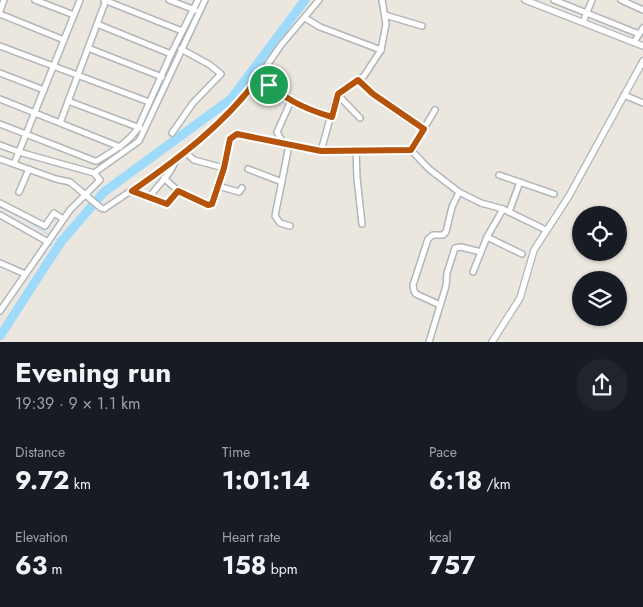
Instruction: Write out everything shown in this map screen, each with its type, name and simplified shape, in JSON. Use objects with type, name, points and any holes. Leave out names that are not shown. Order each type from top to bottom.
[{"type":"street","points":[[4,0],[0,13],[64,40]]},
{"type":"street","points":[[35,0],[74,15]]},
{"type":"street","points":[[14,164],[80,0]]},
{"type":"street","points":[[60,123],[105,0],[182,31]]},
{"type":"street","points":[[169,0],[196,10]]},
{"type":"street","points":[[97,161],[120,147],[141,129],[181,49],[198,0]]},
{"type":"street","points":[[94,173],[136,144],[149,102],[182,31],[205,0]]},
{"type":"street","points":[[0,159],[56,179],[70,182],[104,209],[175,161],[219,123],[242,99],[281,45],[319,0]]},
{"type":"street","points":[[321,151],[337,96],[371,68],[380,50],[386,24],[382,0]]},
{"type":"street","points":[[526,0],[643,46]]},
{"type":"street","points":[[554,0],[639,34]]},
{"type":"street","points":[[583,22],[592,0]]},
{"type":"street","points":[[621,0],[643,10]]},
{"type":"street","points":[[385,15],[422,26]]},
{"type":"street","points":[[304,18],[320,27],[380,50]]},
{"type":"street","points":[[96,24],[171,54]]},
{"type":"street","points":[[634,42],[643,28]]},
{"type":"street","points":[[0,46],[149,102]]},
{"type":"street","points":[[88,48],[167,78]]},
{"type":"street","points":[[172,133],[193,103],[221,74],[210,65],[181,49]]},
{"type":"street","points":[[492,342],[520,298],[534,250],[543,229],[578,180],[643,61]]},
{"type":"street","points":[[0,73],[44,90]]},
{"type":"street","points":[[259,77],[290,100],[308,110],[332,117]]},
{"type":"street","points":[[358,80],[373,94],[424,129]]},
{"type":"street","points":[[624,95],[643,103]]},
{"type":"street","points":[[337,96],[360,118]]},
{"type":"street","points":[[0,99],[120,147]]},
{"type":"street","points":[[280,143],[281,139],[277,132],[290,100]]},
{"type":"street","points":[[68,101],[141,129]]},
{"type":"street","points":[[411,150],[435,110]]},
{"type":"street","points":[[0,124],[97,161],[103,167]]},
{"type":"street","points":[[164,178],[178,191],[209,205],[213,202],[224,168],[230,139],[237,134],[321,151],[411,150],[429,170],[458,192],[481,203],[509,212],[543,229]]},
{"type":"street","points":[[0,145],[94,173],[100,180],[64,219],[0,311]]},
{"type":"street","points":[[289,145],[276,216],[280,223],[290,226]]},
{"type":"street","points":[[356,151],[362,224]]},
{"type":"street","points":[[185,152],[194,160],[224,168]]},
{"type":"street","points":[[150,196],[172,168],[175,161]]},
{"type":"street","points":[[19,192],[29,169]]},
{"type":"street","points":[[248,169],[258,172],[262,176],[282,182]]},
{"type":"street","points":[[499,175],[554,194]]},
{"type":"street","points":[[509,212],[520,182]]},
{"type":"street","points":[[218,186],[239,192],[242,188]]},
{"type":"street","points":[[132,191],[150,196],[167,204],[178,191]]},
{"type":"street","points":[[440,305],[416,294],[413,285],[428,239],[433,235],[443,235],[446,232],[458,192]]},
{"type":"street","points":[[0,202],[44,226],[54,213],[64,219]]},
{"type":"street","points":[[473,272],[487,237],[503,210]]},
{"type":"street","points":[[0,215],[49,241]]},
{"type":"street","points":[[487,237],[522,254]]},
{"type":"street","points":[[429,342],[455,248],[461,246],[481,252]]},
{"type":"street","points":[[0,263],[25,274]]},
{"type":"waterway","points":[[0,336],[61,242],[104,192],[231,99],[305,0]]},
{"type":"waterway","points":[[18,215],[51,236]]},
{"type":"waterway","points":[[54,238],[61,242]]},
{"type":"route","points":[[259,77],[269,85],[308,110],[332,117],[338,94],[358,80],[373,94],[424,129],[411,150],[321,151],[237,134],[230,139],[224,168],[212,204],[208,205],[178,191],[167,204],[150,196],[132,191],[175,161],[219,123],[252,88],[259,77]]}]
